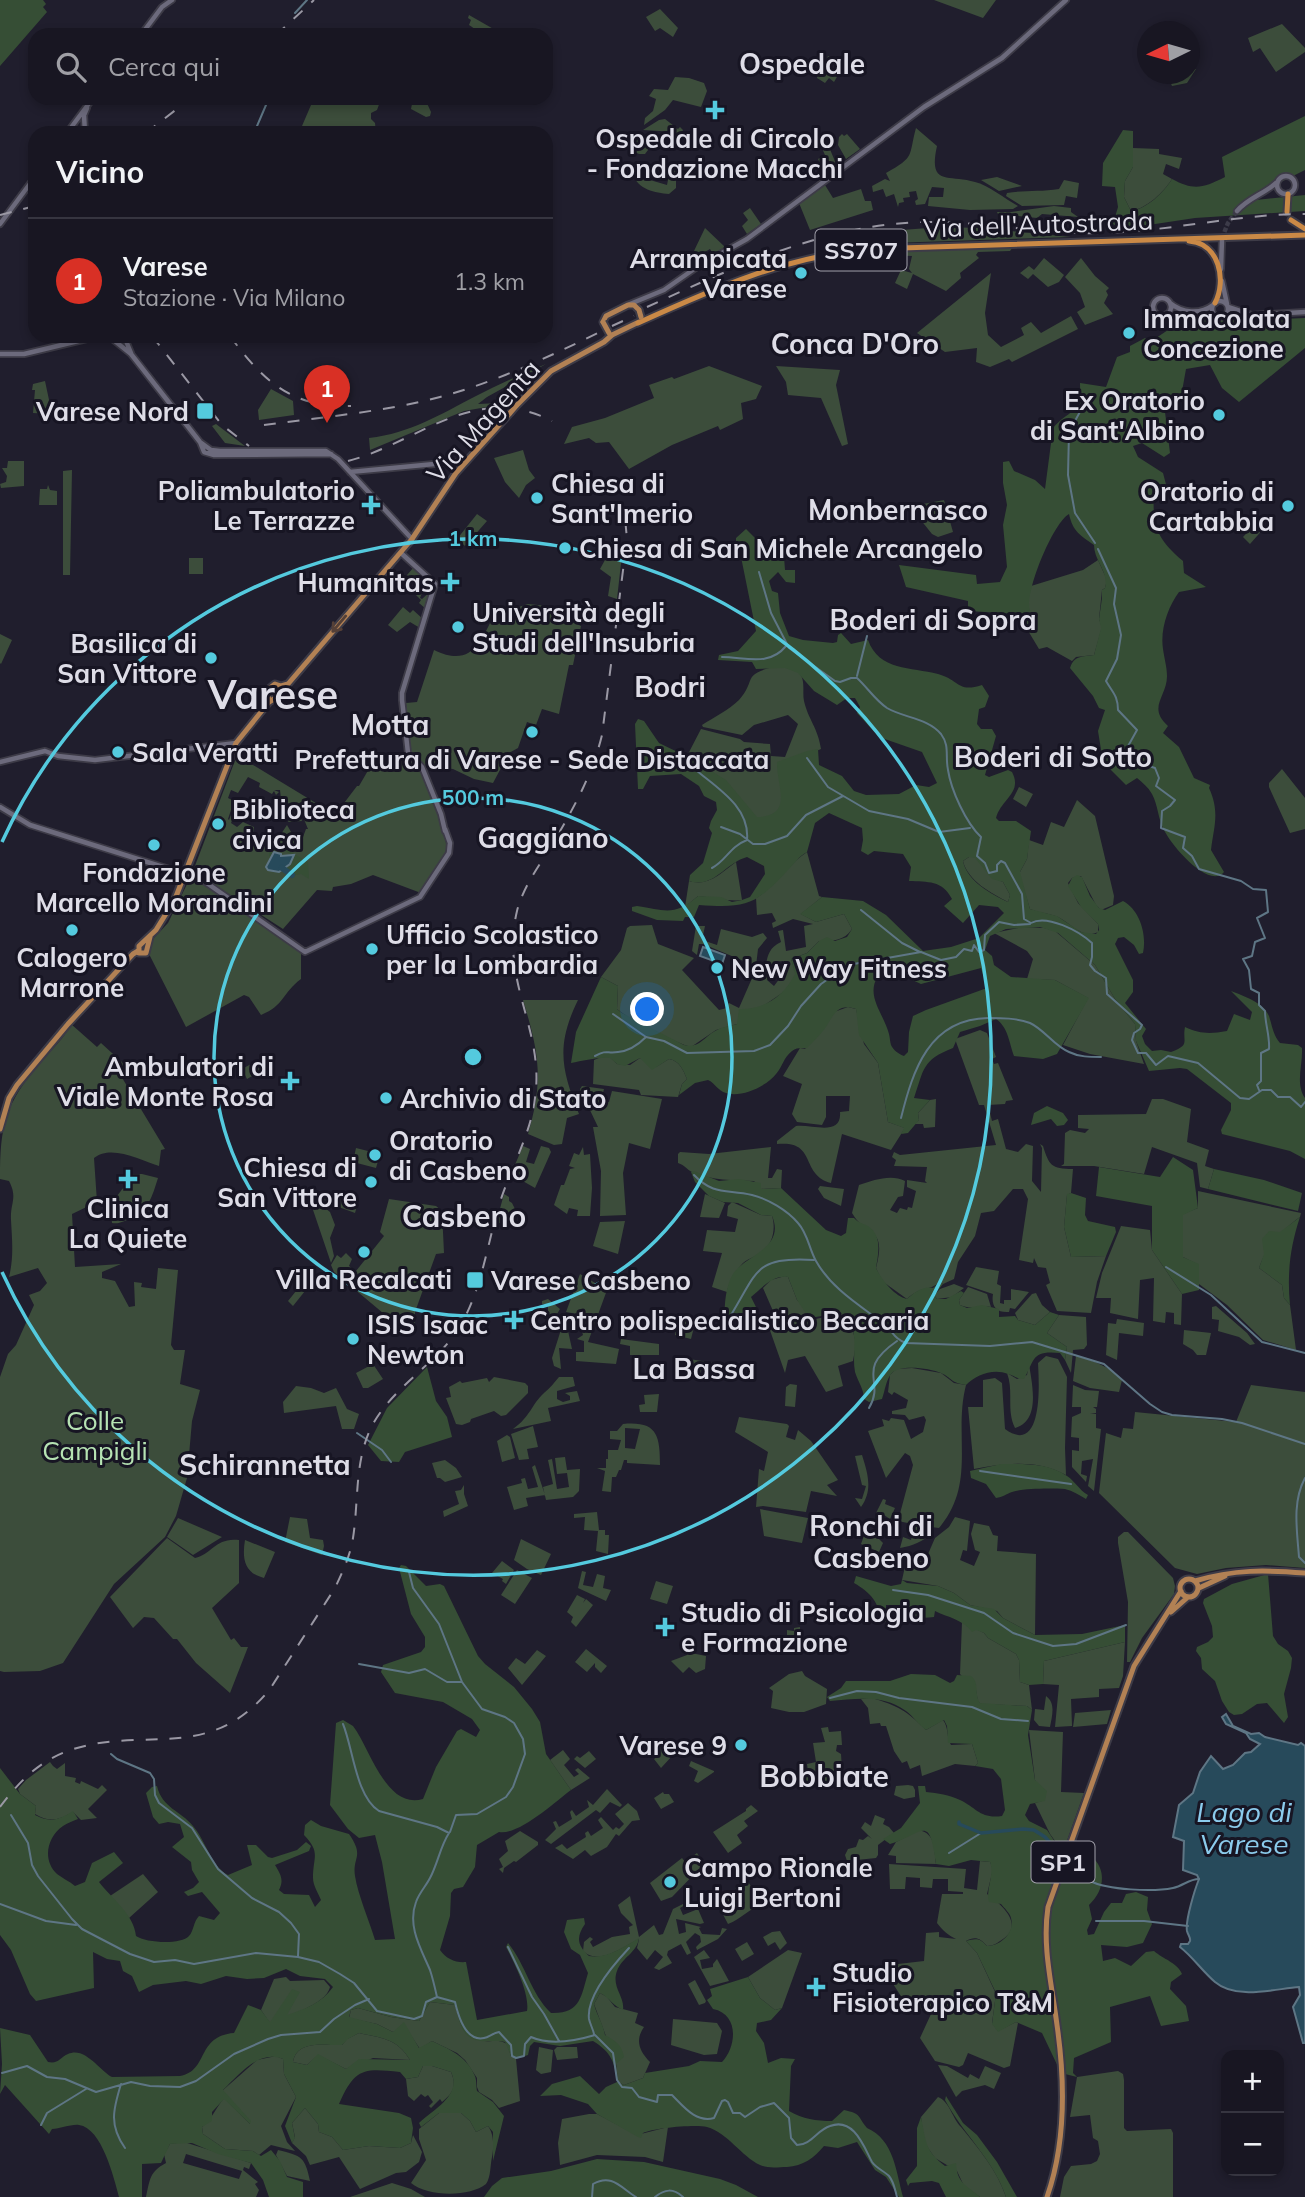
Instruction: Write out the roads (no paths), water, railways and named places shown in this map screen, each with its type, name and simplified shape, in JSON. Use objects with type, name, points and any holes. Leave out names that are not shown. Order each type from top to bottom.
[{"type":"highway","points":[[1287,212],[1288,194]]},
{"type":"highway","points":[[1291,220],[1305,229]]},
{"type":"highway","name":"Via dell'Autostrada","points":[[657,314],[760,271],[834,253],[870,249],[1305,235]]},
{"type":"highway","points":[[1152,240],[1194,242],[1210,248],[1217,262],[1219,287],[1216,303]]},
{"type":"highway","name":"SS707","points":[[639,316],[657,314]]},
{"type":"highway","name":"SS707","points":[[639,316],[657,314]]},
{"type":"main road","points":[[162,7],[164,0]]},
{"type":"main road","points":[[146,28],[162,7],[172,0]]},
{"type":"main road","points":[[639,316],[608,330],[606,316],[664,290],[747,239],[929,103],[1002,58],[1066,0]]},
{"type":"main road","points":[[72,126],[88,105]]},
{"type":"main road","points":[[84,126],[83,116],[89,105]]},
{"type":"main road","points":[[1237,211],[1251,198],[1265,192],[1286,176],[1293,180],[1295,188],[1288,194],[1279,191],[1265,192]]},
{"type":"main road","points":[[1277,182],[1279,191]]},
{"type":"main road","points":[[0,224],[28,186]]},
{"type":"main road","points":[[1222,239],[1220,250],[1227,305],[1225,316]]},
{"type":"main road","points":[[1214,316],[1212,312],[1223,289]]},
{"type":"main road","points":[[639,316],[640,303],[646,297]]},
{"type":"main road","points":[[1285,314],[1248,314],[1216,303],[1207,310],[1195,312],[1181,310],[1160,298],[1153,306],[1157,314],[1221,318],[1265,317],[1305,312]]},
{"type":"main road","points":[[1167,314],[1170,310],[1169,302]]},
{"type":"main road","points":[[631,304],[639,316]]},
{"type":"main road","name":"Via Magenta","points":[[281,686],[288,684],[412,539],[448,484],[516,406],[551,371],[597,346],[608,330]]},
{"type":"main road","points":[[0,354],[24,354],[71,343]]},
{"type":"main road","points":[[117,343],[131,354],[200,442],[211,450],[323,450],[338,459],[412,539]]},
{"type":"main road","points":[[127,343],[131,354]]},
{"type":"main road","points":[[200,442],[204,452],[214,456],[331,454]]},
{"type":"main road","points":[[350,472],[466,461]]},
{"type":"main road","points":[[0,807],[25,822],[72,839],[187,873],[209,884],[301,949],[312,948],[422,896],[449,849],[445,829],[422,767],[410,756],[407,749],[402,693],[435,584],[401,552]]},
{"type":"main road","points":[[0,1129],[9,1098],[17,1084],[68,1024],[138,951],[168,912],[187,873],[236,743],[269,699],[279,696],[281,686],[273,685],[268,691],[269,699]]},
{"type":"main road","points":[[0,762],[49,751],[57,756],[95,760],[236,743]]},
{"type":"main road","points":[[138,951],[144,954],[148,949],[150,937]]},
{"type":"main road","points":[[141,945],[148,949]]},
{"type":"main road","name":"SP1","points":[[1157,1627],[1178,1604],[1195,1595],[1199,1588],[1238,1571]]},
{"type":"main road","name":"SP1","points":[[1048,2195],[1060,2135],[1062,2095],[1060,2047],[1045,1945],[1048,1907],[1134,1666],[1181,1591],[1184,1581],[1238,1571],[1305,1573]]},
{"type":"main road","points":[[1195,1581],[1199,1588]]},
{"type":"main road","points":[[1181,1591],[1188,1597]]},
{"type":"water","points":[[274,852],[281,856],[294,855],[290,864],[279,872],[266,867]]},
{"type":"water","points":[[703,947],[725,955],[722,964],[700,956]]},
{"type":"water","name":"Lago di Varese","points":[[1226,1714],[1233,1726],[1251,1734],[1259,1733],[1265,1737],[1305,1746],[1305,2043],[1293,2007],[1300,1995],[1299,1987],[1256,1992],[1233,1991],[1210,1978],[1180,1947],[1190,1941],[1187,1920],[1199,1879],[1197,1875],[1183,1870],[1184,1841],[1173,1837],[1179,1805],[1193,1793],[1200,1772],[1211,1756],[1223,1769],[1233,1765],[1245,1753],[1251,1752],[1260,1744],[1250,1739],[1246,1733],[1226,1724],[1222,1717]]},
{"type":"waterway","points":[[295,13],[307,0]]},
{"type":"waterway","points":[[257,126],[266,105]]},
{"type":"waterway","points":[[1088,397],[1069,432],[1068,475],[1075,513],[1095,543]]},
{"type":"waterway","points":[[1098,549],[1116,588],[1114,604],[1121,635],[1117,659],[1106,681],[1116,698],[1118,710],[1137,730],[1127,748],[1127,759],[1155,768],[1159,778],[1156,786],[1175,800],[1162,811],[1161,828],[1185,837],[1183,848],[1192,856],[1199,869],[1241,881],[1253,889],[1266,890],[1268,912],[1257,918],[1265,938],[1255,942],[1252,956],[1243,959],[1249,970],[1251,989],[1259,993],[1259,1005],[1265,1011],[1269,1039],[1269,1049],[1261,1053],[1261,1081],[1257,1085],[1259,1090]]},
{"type":"waterway","points":[[759,572],[771,613],[789,648],[835,681],[857,678],[887,708],[923,721],[941,734],[956,796],[965,815],[981,837],[977,856],[985,863],[989,873],[997,871],[997,865],[1001,861],[1005,863],[1022,894],[1024,919],[1031,923],[1045,921],[1063,925],[1092,943],[1090,965],[1106,978],[1107,994],[1142,1025],[1134,1033],[1132,1040],[1138,1053],[1146,1053],[1156,1065],[1168,1056],[1198,1063],[1240,1098],[1249,1099],[1262,1090],[1271,1090],[1278,1097],[1290,1097],[1301,1107],[1305,1102]]},
{"type":"waterway","points":[[857,676],[867,636]]},
{"type":"waterway","points":[[722,657],[764,659],[779,653],[786,646]]},
{"type":"waterway","points":[[807,758],[828,787],[869,811],[908,819],[939,832],[970,828]]},
{"type":"waterway","points":[[697,771],[731,800],[744,818],[747,829],[747,840],[736,846],[712,868]]},
{"type":"waterway","points":[[721,827],[740,834],[753,844],[765,844],[787,836],[806,815],[843,796]]},
{"type":"waterway","points":[[282,868],[292,875]]},
{"type":"waterway","points":[[861,910],[902,943],[920,952]]},
{"type":"waterway","points":[[613,1014],[646,1037],[664,1041],[687,1053],[754,1051],[770,1045],[821,984],[848,965],[921,952],[941,960],[956,957],[964,949],[972,951],[974,945],[979,952],[984,950],[985,935],[999,922],[1030,924]]},
{"type":"waterway","points":[[901,1118],[911,1082],[927,1050],[951,1027],[968,1021],[993,1018],[1025,1021],[1069,1052],[1101,1057]]},
{"type":"waterway","points":[[595,1056],[626,1050],[646,1037]]},
{"type":"waterway","points":[[694,1175],[715,1189],[758,1197],[794,1218],[829,1280],[906,1343],[990,1346],[1032,1342],[1104,1364],[1162,1412],[1242,1423],[1305,1444]]},
{"type":"waterway","points":[[731,1315],[754,1277],[769,1264],[795,1259],[814,1260]]},
{"type":"waterway","points":[[1166,1267],[1211,1295],[1262,1342],[1305,1353]]},
{"type":"waterway","points":[[869,1408],[873,1398],[873,1375],[877,1360],[897,1341]]},
{"type":"waterway","points":[[357,1433],[382,1450],[391,1462]]},
{"type":"waterway","points":[[980,1471],[1071,1484]]},
{"type":"waterway","points":[[1305,1478],[1298,1497],[1296,1516],[1299,1557],[1305,1563]]},
{"type":"waterway","points":[[409,1572],[413,1588],[439,1624],[462,1682]]},
{"type":"waterway","points":[[893,1590],[928,1595],[984,1613],[1013,1633],[1053,1646],[1076,1644],[1126,1625]]},
{"type":"waterway","points":[[359,1664],[409,1673],[425,1669],[447,1682],[462,1682],[482,1709],[514,1723],[523,1739],[525,1754],[513,1787],[506,1797],[477,1814],[456,1815],[450,1832]]},
{"type":"waterway","points":[[830,1698],[857,1691],[876,1692],[899,1698],[972,1707],[1001,1719],[1028,1721]]},
{"type":"waterway","points":[[343,1724],[360,1784],[371,1804],[379,1811],[437,1827],[449,1833],[433,1872],[417,1899],[413,1920],[416,1937],[430,1970],[437,1997]]},
{"type":"waterway","points":[[111,1754],[150,1773],[154,1779],[155,1795],[159,1803],[192,1828],[218,1869],[252,1898],[279,1912],[291,1923],[299,1934],[298,1956]]},
{"type":"waterway","points":[[11,1815],[28,1843],[32,1865],[38,1876],[72,1919],[82,1929],[130,1954],[154,1962],[175,1960],[194,1964],[256,1953],[319,1962],[354,1983],[377,2011],[414,2019],[422,2016],[426,2002],[437,1997],[455,2002],[467,2032],[477,2038],[499,2032],[511,2045],[512,2056],[516,2058],[524,2056],[525,2044],[531,2037],[562,2041],[595,2035],[613,2053],[617,2080],[622,2087],[632,2088],[639,2097],[657,2102],[658,2095],[672,2095],[691,2113],[708,2119],[714,2118],[725,2100],[733,2113],[740,2113],[745,2117],[760,2107],[774,2103],[789,2118],[791,2138],[797,2145],[806,2143],[830,2126],[838,2124],[852,2129],[874,2164],[891,2178],[897,2197]]},
{"type":"waterway","points":[[959,1822],[981,1833],[1034,1830],[1045,1837],[1061,1855]]},
{"type":"waterway","points":[[949,1853],[981,1833]]},
{"type":"waterway","points":[[1073,1867],[1090,1881],[1131,1889],[1173,1888],[1199,1879]]},
{"type":"waterway","points":[[0,1904],[46,1921],[76,1925]]},
{"type":"waterway","points":[[1096,1921],[1144,1921],[1188,1926]]},
{"type":"waterway","points":[[508,1947],[532,1997],[559,2041]]},
{"type":"waterway","points":[[594,2034],[589,2019],[592,2000],[603,1980],[629,1948]]},
{"type":"waterway","points":[[2,2073],[27,2066],[47,2077],[65,2079],[96,2092],[131,2082],[180,2087],[196,2081],[234,2054],[268,2039],[281,2035],[320,2032],[334,2019],[369,1999]]},
{"type":"waterway","points":[[121,2084],[114,2117],[116,2132],[125,2148]]},
{"type":"waterway","points":[[41,2125],[47,2113],[86,2089]]},
{"type":"waterway","points":[[592,2197],[593,2184],[606,2180],[616,2183],[636,2197]]},
{"type":"waterway","points":[[655,2197],[669,2191],[683,2197]]},
{"type":"tunnel","points":[[1222,238],[1237,211]]},
{"type":"railway","points":[[284,28],[314,0]]},
{"type":"railway","points":[[155,126],[182,105]]},
{"type":"railway","points":[[0,215],[28,208]]},
{"type":"railway","points":[[647,307],[747,263],[852,230],[947,222],[1059,232],[1104,233],[1305,214]]},
{"type":"railway","points":[[612,326],[634,316]]},
{"type":"railway","points":[[264,425],[375,410],[440,397],[502,376],[600,332]]},
{"type":"railway","points":[[158,343],[222,425],[249,446]]},
{"type":"railway","points":[[235,343],[267,378],[295,397],[330,405],[351,406]]},
{"type":"railway","points":[[348,461],[472,411],[497,408],[524,410],[552,421]]},
{"type":"railway","points":[[0,1807],[29,1775],[65,1752],[93,1744],[197,1735],[222,1727],[246,1713],[270,1689],[335,1588],[352,1545],[360,1465],[367,1437],[381,1411],[445,1346],[464,1319],[478,1285],[501,1199],[530,1124],[536,1073],[534,1050],[514,961],[513,937],[517,911],[527,885],[581,792],[602,735],[627,539],[625,518]]},
{"type":"place","name":"Ospedale di Circolo - Fondazione Macchi","points":[[715,110]]},
{"type":"place","name":"Arrampicata Varese","points":[[801,273]]},
{"type":"place","name":"Immacolata Concezione","points":[[1129,333]]},
{"type":"place","name":"Varese Nord","points":[[205,411]]},
{"type":"place","name":"Ex Oratorio di Sant'Albino","points":[[1219,415]]},
{"type":"place","name":"Varese","points":[[327,423]]},
{"type":"place","name":"Chiesa di Sant'Imerio","points":[[537,498]]},
{"type":"place","name":"Poliambulatorio Le Terrazze","points":[[371,505]]},
{"type":"place","name":"Oratorio di Cartabbia","points":[[1288,506]]},
{"type":"place","name":"Chiesa di San Michele Arcangelo","points":[[565,548]]},
{"type":"place","name":"Humanitas","points":[[450,582]]},
{"type":"place","name":"Università degli Studi dell'Insubria","points":[[458,627]]},
{"type":"place","name":"Basilica di San Vittore","points":[[211,658]]},
{"type":"place","name":"Prefettura di Varese - Sede Distaccata","points":[[532,732]]},
{"type":"place","name":"Sala Veratti","points":[[118,752]]},
{"type":"place","name":"Biblioteca civica","points":[[218,824]]},
{"type":"place","name":"Fondazione Marcello Morandini","points":[[154,845]]},
{"type":"place","name":"Calogero Marrone","points":[[72,930]]},
{"type":"place","name":"Ufficio Scolastico per la Lombardia","points":[[372,949]]},
{"type":"place","name":"New Way Fitness","points":[[717,968]]},
{"type":"place","name":"Ambulatori di Viale Monte Rosa","points":[[290,1081]]},
{"type":"place","name":"Archivio di Stato","points":[[386,1098]]},
{"type":"place","name":"Oratorio di Casbeno","points":[[375,1155]]},
{"type":"place","name":"Clinica La Quiete","points":[[128,1179]]},
{"type":"place","name":"Chiesa di San Vittore","points":[[371,1182]]},
{"type":"place","name":"Villa Recalcati","points":[[364,1252]]},
{"type":"place","name":"Varese Casbeno","points":[[475,1280]]},
{"type":"place","name":"Centro polispecialistico Beccaria","points":[[514,1320]]},
{"type":"place","name":"ISIS Isaac Newton","points":[[353,1339]]},
{"type":"place","name":"Studio di Psicologia e Formazione","points":[[665,1627]]},
{"type":"place","name":"Varese 9","points":[[741,1745]]},
{"type":"place","name":"Campo Rionale Luigi Bertoni","points":[[670,1882]]},
{"type":"place","name":"Studio Fisioterapico T&M","points":[[816,1987]]},
{"type":"district","name":"Ospedale","points":[[802,63]]},
{"type":"district","name":"Conca D'Oro","points":[[855,343]]},
{"type":"district","name":"Monbernasco","points":[[898,509]]},
{"type":"district","name":"Boderi di Sopra","points":[[933,619]]},
{"type":"district","name":"Bodri","points":[[670,686]]},
{"type":"district","name":"Varese","points":[[273,694]]},
{"type":"district","name":"Motta","points":[[390,724]]},
{"type":"district","name":"Boderi di Sotto","points":[[1053,756]]},
{"type":"district","name":"Gaggiano","points":[[543,837]]},
{"type":"district","name":"Casbeno","points":[[464,1216]]},
{"type":"district","name":"La Bassa","points":[[694,1368]]},
{"type":"district","name":"Schirannetta","points":[[265,1464]]},
{"type":"district","name":"Ronchi di Casbeno","points":[[871,1541]]},
{"type":"district","name":"Bobbiate","points":[[824,1776]]},
{"type":"park label","name":"Colle Campigli","points":[[95,1435]]}]
